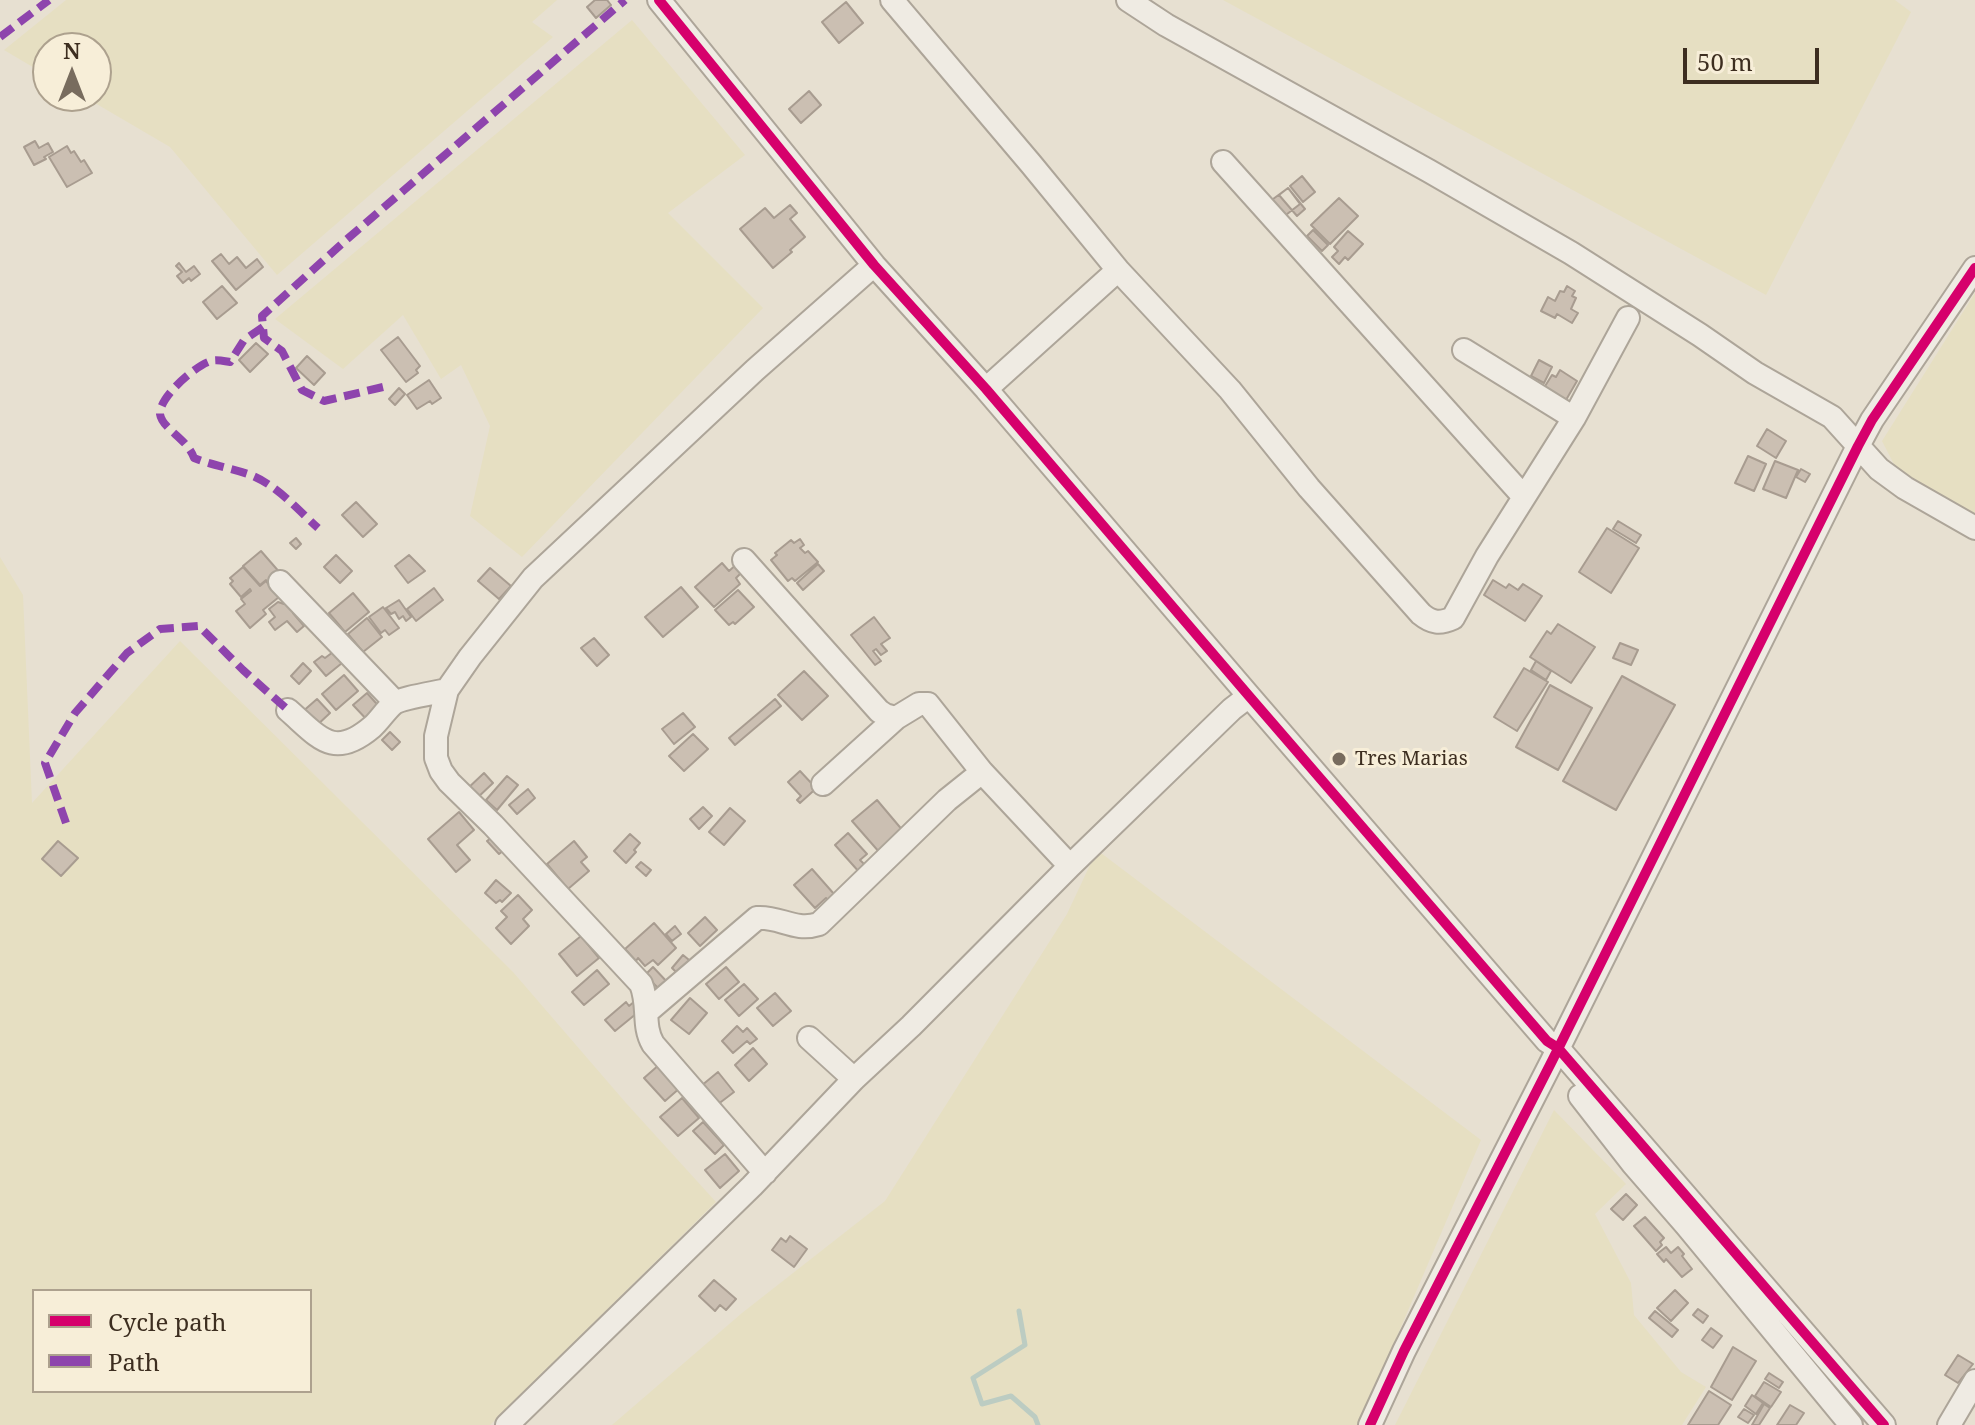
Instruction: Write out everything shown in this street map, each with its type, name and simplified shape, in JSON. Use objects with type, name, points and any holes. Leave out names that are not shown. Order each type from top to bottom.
[{"type":"street","points":[[659,0],[874,265],[986,389],[1504,989],[1784,1326],[1884,1425]]},
{"type":"street","points":[[892,0],[1118,270],[1230,390],[1309,488],[1429,620],[1436,623],[1453,618],[1487,556],[1574,418],[1628,318]]},
{"type":"street","points":[[1128,0],[1166,25],[1571,253],[1755,373],[1832,417],[1879,469],[1905,488],[1975,528]]},
{"type":"street","points":[[1223,162],[1524,497]]},
{"type":"street","points":[[765,1173],[653,1044],[646,1027],[647,1000],[641,984],[449,782],[436,758],[436,736],[447,690],[533,578],[755,370],[874,265]]},
{"type":"street","points":[[1370,1425],[1552,1050],[1858,446],[1872,420],[1975,268]]},
{"type":"street","points":[[986,389],[1118,270]]},
{"type":"street","points":[[1464,350],[1574,418]]},
{"type":"street","points":[[744,560],[879,711],[896,718]]},
{"type":"street","points":[[280,582],[395,702]]},
{"type":"street","points":[[288,710],[318,737],[340,745],[351,742],[372,727],[395,702],[447,690]]},
{"type":"street","points":[[507,1425],[765,1173],[854,1079],[1070,866],[1249,696]]},
{"type":"street","points":[[823,784],[896,718],[919,704],[928,704],[982,772],[1070,866]]},
{"type":"street","points":[[647,1012],[757,918],[766,917],[796,927],[809,928],[819,924],[947,800],[982,772]]},
{"type":"street","points":[[809,1038],[854,1079]]},
{"type":"street","points":[[1784,1326],[1851,1425]]},
{"type":"street","points":[[1949,1425],[1975,1381]]},
{"type":"shaded area","points":[[66,0],[557,0],[532,22],[553,37],[277,275],[170,147],[110,112],[112,32],[32,32],[32,67],[4,50]]},
{"type":"shaded area","points":[[1223,0],[1895,0],[1911,12],[1766,295]]},
{"type":"shaded area","points":[[632,20],[745,155],[668,213],[763,308],[522,557],[470,516],[490,426],[461,365],[441,379],[403,315],[343,369],[275,319]]},
{"type":"shaded area","points":[[1975,293],[1975,518],[1899,474],[1882,441]]},
{"type":"shaded area","points":[[0,557],[23,595],[32,803],[180,641],[513,972],[716,1202],[490,1425],[0,1425]]},
{"type":"shaded area","points":[[1097,850],[1481,1140],[1359,1425],[612,1425],[742,1313],[885,1201],[1067,914]]},
{"type":"shaded area","points":[[1554,1110],[1626,1184],[1595,1214],[1631,1283],[1634,1315],[1681,1372],[1706,1387],[1682,1425],[1395,1425]]},
{"type":"building","points":[[595,0],[607,0],[611,5],[596,18],[587,7]]},
{"type":"building","points":[[846,2],[863,23],[839,43],[822,22]]},
{"type":"building","points":[[809,91],[821,105],[801,123],[789,109]]},
{"type":"building","points":[[35,141],[39,148],[48,143],[53,152],[34,165],[24,147]]},
{"type":"building","points":[[67,146],[81,162],[84,160],[92,173],[67,187],[49,157]]},
{"type":"building","points":[[1302,176],[1315,192],[1303,202],[1290,186]]},
{"type":"building","points":[[1288,188],[1305,209],[1297,216],[1279,195]]},
{"type":"building","points":[[1288,188],[1300,204],[1282,218],[1269,202]]},
{"type":"building","points":[[1339,198],[1358,216],[1330,244],[1311,225]]},
{"type":"building","points":[[790,205],[797,213],[790,219],[805,237],[773,268],[740,229],[765,208],[774,218]]},
{"type":"building","points":[[1313,230],[1328,245],[1322,251],[1307,236]]},
{"type":"building","points":[[1348,231],[1363,244],[1348,260],[1345,257],[1339,264],[1332,257],[1338,251],[1334,247]]},
{"type":"building","points":[[221,254],[229,264],[237,257],[246,268],[257,259],[263,267],[236,290],[212,261]]},
{"type":"building","points":[[179,263],[186,272],[194,266],[200,274],[183,283],[177,276],[182,272],[176,266]]},
{"type":"building","points":[[222,286],[237,303],[217,319],[203,302]]},
{"type":"building","points":[[1567,286],[1575,291],[1572,296],[1576,298],[1571,309],[1578,313],[1572,323],[1557,314],[1555,318],[1541,311],[1548,297],[1555,301]]},
{"type":"building","points":[[398,337],[420,366],[416,370],[418,373],[406,382],[381,350]]},
{"type":"building","points":[[256,343],[268,354],[250,372],[239,360]]},
{"type":"building","points":[[307,356],[325,373],[314,385],[296,368]]},
{"type":"building","points":[[1539,360],[1552,367],[1544,383],[1531,376]]},
{"type":"building","points":[[1560,370],[1577,381],[1566,400],[1542,391],[1552,375],[1556,377]]},
{"type":"building","points":[[429,380],[441,398],[417,409],[407,395]]},
{"type":"building","points":[[399,388],[405,394],[395,405],[389,399]]},
{"type":"building","points":[[1767,429],[1786,441],[1776,458],[1757,446]]},
{"type":"building","points":[[1748,456],[1766,464],[1754,491],[1735,483]]},
{"type":"building","points":[[1775,461],[1798,470],[1786,498],[1763,489]]},
{"type":"building","points":[[1801,469],[1810,474],[1805,482],[1796,477]]},
{"type":"building","points":[[356,502],[377,524],[363,537],[342,515]]},
{"type":"building","points":[[1618,521],[1641,535],[1636,543],[1613,529]]},
{"type":"building","points":[[1607,528],[1639,548],[1611,593],[1579,572]]},
{"type":"building","points":[[296,538],[301,544],[296,549],[290,543]]},
{"type":"building","points":[[800,539],[804,545],[800,548],[805,553],[808,551],[818,562],[795,581],[792,578],[788,581],[771,560],[791,540],[794,543]]},
{"type":"building","points":[[261,551],[281,574],[269,584],[266,580],[260,585],[243,566]]},
{"type":"building","points":[[336,555],[352,571],[340,583],[324,567]]},
{"type":"building","points":[[409,555],[425,571],[408,583],[395,566]]},
{"type":"building","points":[[722,563],[729,571],[738,563],[744,570],[736,578],[740,584],[714,607],[695,587]]},
{"type":"building","points":[[818,564],[824,571],[803,590],[797,583]]},
{"type":"building","points":[[243,567],[260,586],[266,581],[279,597],[263,610],[266,614],[250,628],[236,611],[245,604],[241,599],[251,591],[241,597],[230,584],[233,581],[230,578]]},
{"type":"building","points":[[490,568],[511,586],[499,599],[478,581]]},
{"type":"building","points":[[1493,580],[1506,588],[1509,584],[1518,590],[1523,584],[1542,596],[1525,621],[1484,595]]},
{"type":"building","points":[[681,587],[698,607],[663,637],[645,617]]},
{"type":"building","points":[[434,588],[443,600],[416,621],[407,609]]},
{"type":"building","points":[[738,590],[754,607],[735,624],[729,625],[715,610]]},
{"type":"building","points":[[353,593],[369,612],[345,632],[329,613]]},
{"type":"building","points":[[288,600],[296,610],[293,613],[304,626],[297,632],[287,621],[275,630],[269,622],[275,617],[269,609],[278,602],[284,604]]},
{"type":"building","points":[[399,600],[411,617],[406,621],[403,616],[399,619],[395,612],[391,614],[386,608]]},
{"type":"building","points":[[383,607],[399,628],[389,635],[385,630],[381,633],[369,617]]},
{"type":"building","points":[[874,617],[890,638],[881,644],[887,651],[881,655],[876,649],[873,651],[881,661],[875,665],[851,635]]},
{"type":"building","points":[[367,618],[382,637],[363,652],[348,634]]},
{"type":"building","points":[[1558,624],[1595,647],[1571,683],[1530,657],[1547,631],[1551,634]]},
{"type":"building","points":[[594,638],[609,655],[597,666],[581,648]]},
{"type":"building","points":[[1620,643],[1638,650],[1631,665],[1613,658]]},
{"type":"building","points":[[333,652],[342,663],[326,676],[314,662]]},
{"type":"building","points":[[1536,661],[1551,671],[1546,680],[1531,670]]},
{"type":"building","points":[[303,663],[311,671],[299,684],[291,676]]},
{"type":"building","points":[[1524,668],[1548,682],[1517,731],[1494,717]]},
{"type":"building","points":[[804,671],[828,696],[802,720],[778,695]]},
{"type":"building","points":[[344,675],[358,691],[336,710],[322,694]]},
{"type":"building","points":[[1622,676],[1675,705],[1616,810],[1563,781]]},
{"type":"building","points":[[1550,685],[1592,708],[1558,770],[1516,747]]},
{"type":"building","points":[[367,693],[383,711],[370,723],[353,705]]},
{"type":"building","points":[[317,699],[330,713],[314,728],[301,713]]},
{"type":"building","points":[[775,699],[781,706],[735,745],[729,738]]},
{"type":"building","points":[[683,713],[695,727],[674,744],[662,729]]},
{"type":"building","points":[[390,732],[400,742],[392,750],[382,740]]},
{"type":"building","points":[[693,734],[708,749],[684,771],[669,756]]},
{"type":"building","points":[[800,771],[813,785],[821,784],[800,803],[797,800],[801,796],[788,782]]},
{"type":"building","points":[[484,773],[493,783],[475,800],[466,790]]},
{"type":"building","points":[[507,776],[518,785],[497,810],[486,800]]},
{"type":"building","points":[[528,789],[535,798],[517,814],[509,805]]},
{"type":"building","points":[[877,800],[904,832],[880,853],[852,821]]},
{"type":"building","points":[[703,807],[712,816],[699,829],[690,819]]},
{"type":"building","points":[[730,808],[745,821],[724,845],[709,832]]},
{"type":"building","points":[[459,812],[474,830],[457,845],[470,860],[456,872],[428,839]]},
{"type":"building","points":[[848,833],[867,854],[860,860],[867,867],[860,873],[835,845]]},
{"type":"building","points":[[496,834],[508,847],[499,854],[487,841]]},
{"type":"building","points":[[630,834],[640,843],[626,863],[614,851]]},
{"type":"building","points":[[58,841],[78,858],[61,876],[42,859]]},
{"type":"building","points":[[574,841],[587,857],[581,862],[589,871],[568,889],[547,864]]},
{"type":"building","points":[[641,862],[651,870],[646,876],[636,867]]},
{"type":"building","points":[[812,869],[834,894],[815,908],[794,885]]},
{"type":"building","points":[[496,880],[511,893],[502,902],[496,903],[485,893]]},
{"type":"building","points":[[518,895],[532,910],[523,919],[529,926],[511,944],[496,928],[507,917],[501,911]]},
{"type":"building","points":[[705,917],[717,930],[700,946],[688,933]]},
{"type":"building","points":[[654,923],[676,948],[658,965],[653,960],[645,966],[625,949]]},
{"type":"building","points":[[675,926],[681,934],[672,941],[666,934]]},
{"type":"building","points":[[581,936],[599,958],[577,976],[559,954]]},
{"type":"building","points":[[683,955],[694,964],[682,978],[672,968]]},
{"type":"building","points":[[653,967],[669,984],[661,991],[645,975]]},
{"type":"building","points":[[726,967],[739,982],[719,999],[706,984]]},
{"type":"building","points":[[597,970],[609,984],[584,1005],[572,992]]},
{"type":"building","points":[[744,984],[758,999],[739,1016],[725,1000]]},
{"type":"building","points":[[775,993],[791,1011],[773,1026],[757,1008]]},
{"type":"building","points":[[690,998],[707,1013],[689,1034],[671,1020]]},
{"type":"building","points":[[635,1001],[642,1009],[615,1031],[605,1020],[626,1002],[629,1006]]},
{"type":"building","points":[[737,1026],[743,1032],[747,1028],[757,1039],[750,1044],[747,1041],[733,1053],[722,1041]]},
{"type":"building","points":[[753,1048],[767,1064],[749,1081],[735,1065]]},
{"type":"building","points":[[660,1064],[681,1087],[665,1101],[644,1078]]},
{"type":"building","points":[[718,1072],[734,1092],[717,1105],[701,1086]]},
{"type":"building","points":[[682,1098],[699,1118],[678,1136],[660,1117]]},
{"type":"building","points":[[703,1122],[724,1145],[715,1154],[693,1131]]},
{"type":"building","points":[[725,1154],[739,1171],[720,1188],[705,1170]]},
{"type":"building","points":[[1626,1194],[1637,1205],[1623,1220],[1611,1209]]},
{"type":"building","points":[[1645,1217],[1664,1238],[1656,1251],[1634,1226]]},
{"type":"building","points":[[790,1236],[807,1249],[794,1267],[772,1250],[781,1238],[786,1242]]},
{"type":"building","points":[[1666,1247],[1671,1253],[1678,1247],[1692,1269],[1682,1277],[1666,1259],[1664,1262],[1657,1254]]},
{"type":"building","points":[[714,1280],[736,1299],[726,1310],[720,1305],[715,1311],[699,1296]]},
{"type":"building","points":[[1675,1290],[1688,1303],[1671,1321],[1657,1308]]},
{"type":"building","points":[[1698,1309],[1708,1316],[1703,1323],[1693,1315]]},
{"type":"building","points":[[1655,1311],[1678,1330],[1672,1337],[1649,1318]]},
{"type":"building","points":[[1711,1328],[1722,1336],[1713,1348],[1702,1340]]},
{"type":"building","points":[[1733,1347],[1756,1361],[1732,1400],[1711,1387]]},
{"type":"building","points":[[1958,1355],[1973,1364],[1958,1383],[1945,1375]]},
{"type":"building","points":[[1769,1373],[1783,1382],[1779,1388],[1765,1379]]},
{"type":"building","points":[[1764,1382],[1781,1392],[1771,1407],[1755,1396]]},
{"type":"building","points":[[1709,1391],[1731,1405],[1718,1425],[1688,1425]]},
{"type":"building","points":[[1752,1395],[1763,1403],[1756,1414],[1745,1406]]},
{"type":"building","points":[[1764,1404],[1770,1408],[1759,1425],[1752,1425]]},
{"type":"building","points":[[1790,1405],[1804,1413],[1796,1425],[1777,1425]]},
{"type":"building","points":[[1744,1409],[1754,1415],[1748,1423],[1738,1417]]},
{"type":"waterway","points":[[1019,1311],[1025,1345],[973,1378],[982,1404],[1011,1396],[1035,1417],[1038,1425]]},
{"type":"marked path","points":[[0,37],[49,0]]},
{"type":"marked path","points":[[383,387],[324,401],[302,390],[282,351],[264,338],[262,316],[625,0]]},
{"type":"marked path","points":[[263,327],[244,340],[230,362],[211,361],[188,375],[165,399],[160,414],[194,458],[258,478],[286,498],[318,528]]},
{"type":"marked path","points":[[66,823],[45,763],[75,713],[127,653],[160,629],[199,626],[288,710]]},
{"type":"cycle path","points":[[659,0],[874,265],[986,389],[1547,1041],[1558,1048],[1884,1425]]},
{"type":"cycle path","points":[[1370,1425],[1404,1351],[1858,446],[1872,420],[1975,268]]},
{"type":"place","name":"Tres Marias","points":[[1339,759]]}]
